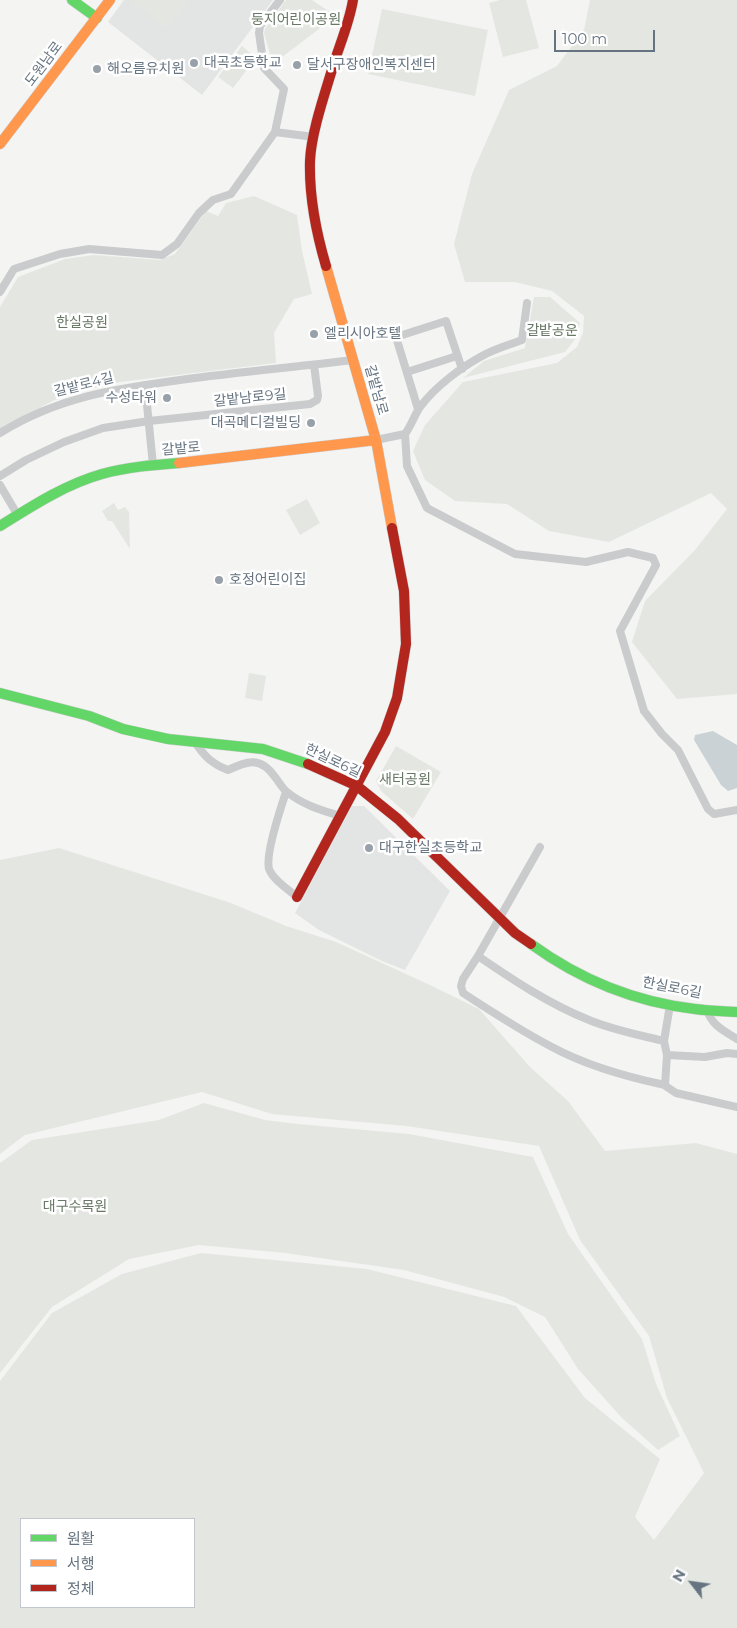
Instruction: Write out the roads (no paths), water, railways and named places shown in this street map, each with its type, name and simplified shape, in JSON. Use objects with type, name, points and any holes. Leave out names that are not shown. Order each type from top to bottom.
[{"type":"main road","points":[[72,0],[97,18]]},
{"type":"main road","name":"도원남로","points":[[0,144],[110,0]]},
{"type":"main road","name":"갈밭남로","points":[[297,897],[385,732],[397,698],[406,644],[404,591],[376,440],[321,249],[311,204],[310,170],[314,137],[331,70],[351,13],[353,0]]},
{"type":"main road","name":"갈밭로","points":[[0,526],[18,514],[77,484],[102,474],[153,465],[376,440]]},
{"type":"main road","name":"한실로6길","points":[[0,693],[89,716],[123,729],[168,740],[253,748],[302,761],[357,786],[398,819],[499,919],[529,944],[556,962],[604,986],[670,1005],[737,1012]]},
{"type":"street","points":[[0,292],[14,269],[60,254],[89,249],[162,255],[177,244],[199,213],[213,200],[231,194],[275,132],[284,89],[264,68],[260,26],[280,0]]},
{"type":"street","points":[[275,132],[314,137]]},
{"type":"street","points":[[527,303],[522,340],[484,355],[462,369],[432,393],[418,409],[412,425],[405,434],[406,466],[427,508],[515,554],[586,562],[628,552],[653,558],[656,565],[620,631],[644,711],[662,734],[678,750],[708,809],[714,814],[737,810]]},
{"type":"street","points":[[418,409],[396,337],[446,321],[462,369]]},
{"type":"street","points":[[407,372],[457,356]]},
{"type":"street","name":"갈밭남로9길","points":[[145,385],[354,360]]},
{"type":"street","name":"갈밭남로9길","points":[[149,421],[310,404],[317,400],[318,396],[314,365]]},
{"type":"street","points":[[145,385],[153,465]]},
{"type":"street","name":"갈밭로4길","points":[[0,433],[61,403],[104,391],[145,385]]},
{"type":"street","points":[[0,476],[26,460],[78,436],[120,425],[149,421]]},
{"type":"street","points":[[376,440],[405,434]]},
{"type":"street","points":[[0,485],[18,514]]},
{"type":"street","points":[[195,742],[203,755],[217,766],[228,770],[254,761],[264,765],[286,792],[303,803],[340,816]]},
{"type":"street","points":[[253,748],[254,761]]},
{"type":"street","points":[[286,792],[268,860],[270,870],[275,877],[297,897]]},
{"type":"street","points":[[540,847],[463,979],[461,986],[463,993],[553,1048],[608,1070],[664,1085],[676,1093],[737,1107]]},
{"type":"street","points":[[478,956],[525,987],[583,1017],[624,1031],[664,1040]]},
{"type":"street","points":[[664,1085],[667,1055],[664,1040],[670,1005]]},
{"type":"street","points":[[707,1009],[712,1022],[737,1040]]},
{"type":"street","points":[[667,1055],[706,1057],[727,1053],[737,1054]]},
{"type":"place","name":"대곡초등학교","points":[[194,63]]},
{"type":"place","name":"달서구장애인복지센터","points":[[297,65]]},
{"type":"place","name":"해오름유치원","points":[[97,69]]},
{"type":"place","name":"엘리시아호텔","points":[[314,334]]},
{"type":"place","name":"수성타워","points":[[167,398]]},
{"type":"place","name":"대곡메디컬빌딩","points":[[311,423]]},
{"type":"place","name":"호정어린이집","points":[[219,580]]},
{"type":"place","name":"대구한실초등학교","points":[[369,848]]},
{"type":"park label","name":"둥지어린이공원","points":[[296,20]]},
{"type":"park label","name":"한실공원","points":[[82,323]]},
{"type":"park label","name":"갈밭공운","points":[[552,331]]},
{"type":"park label","name":"새터공원","points":[[405,780]]},
{"type":"park label","name":"대구수목원","points":[[75,1207]]}]
